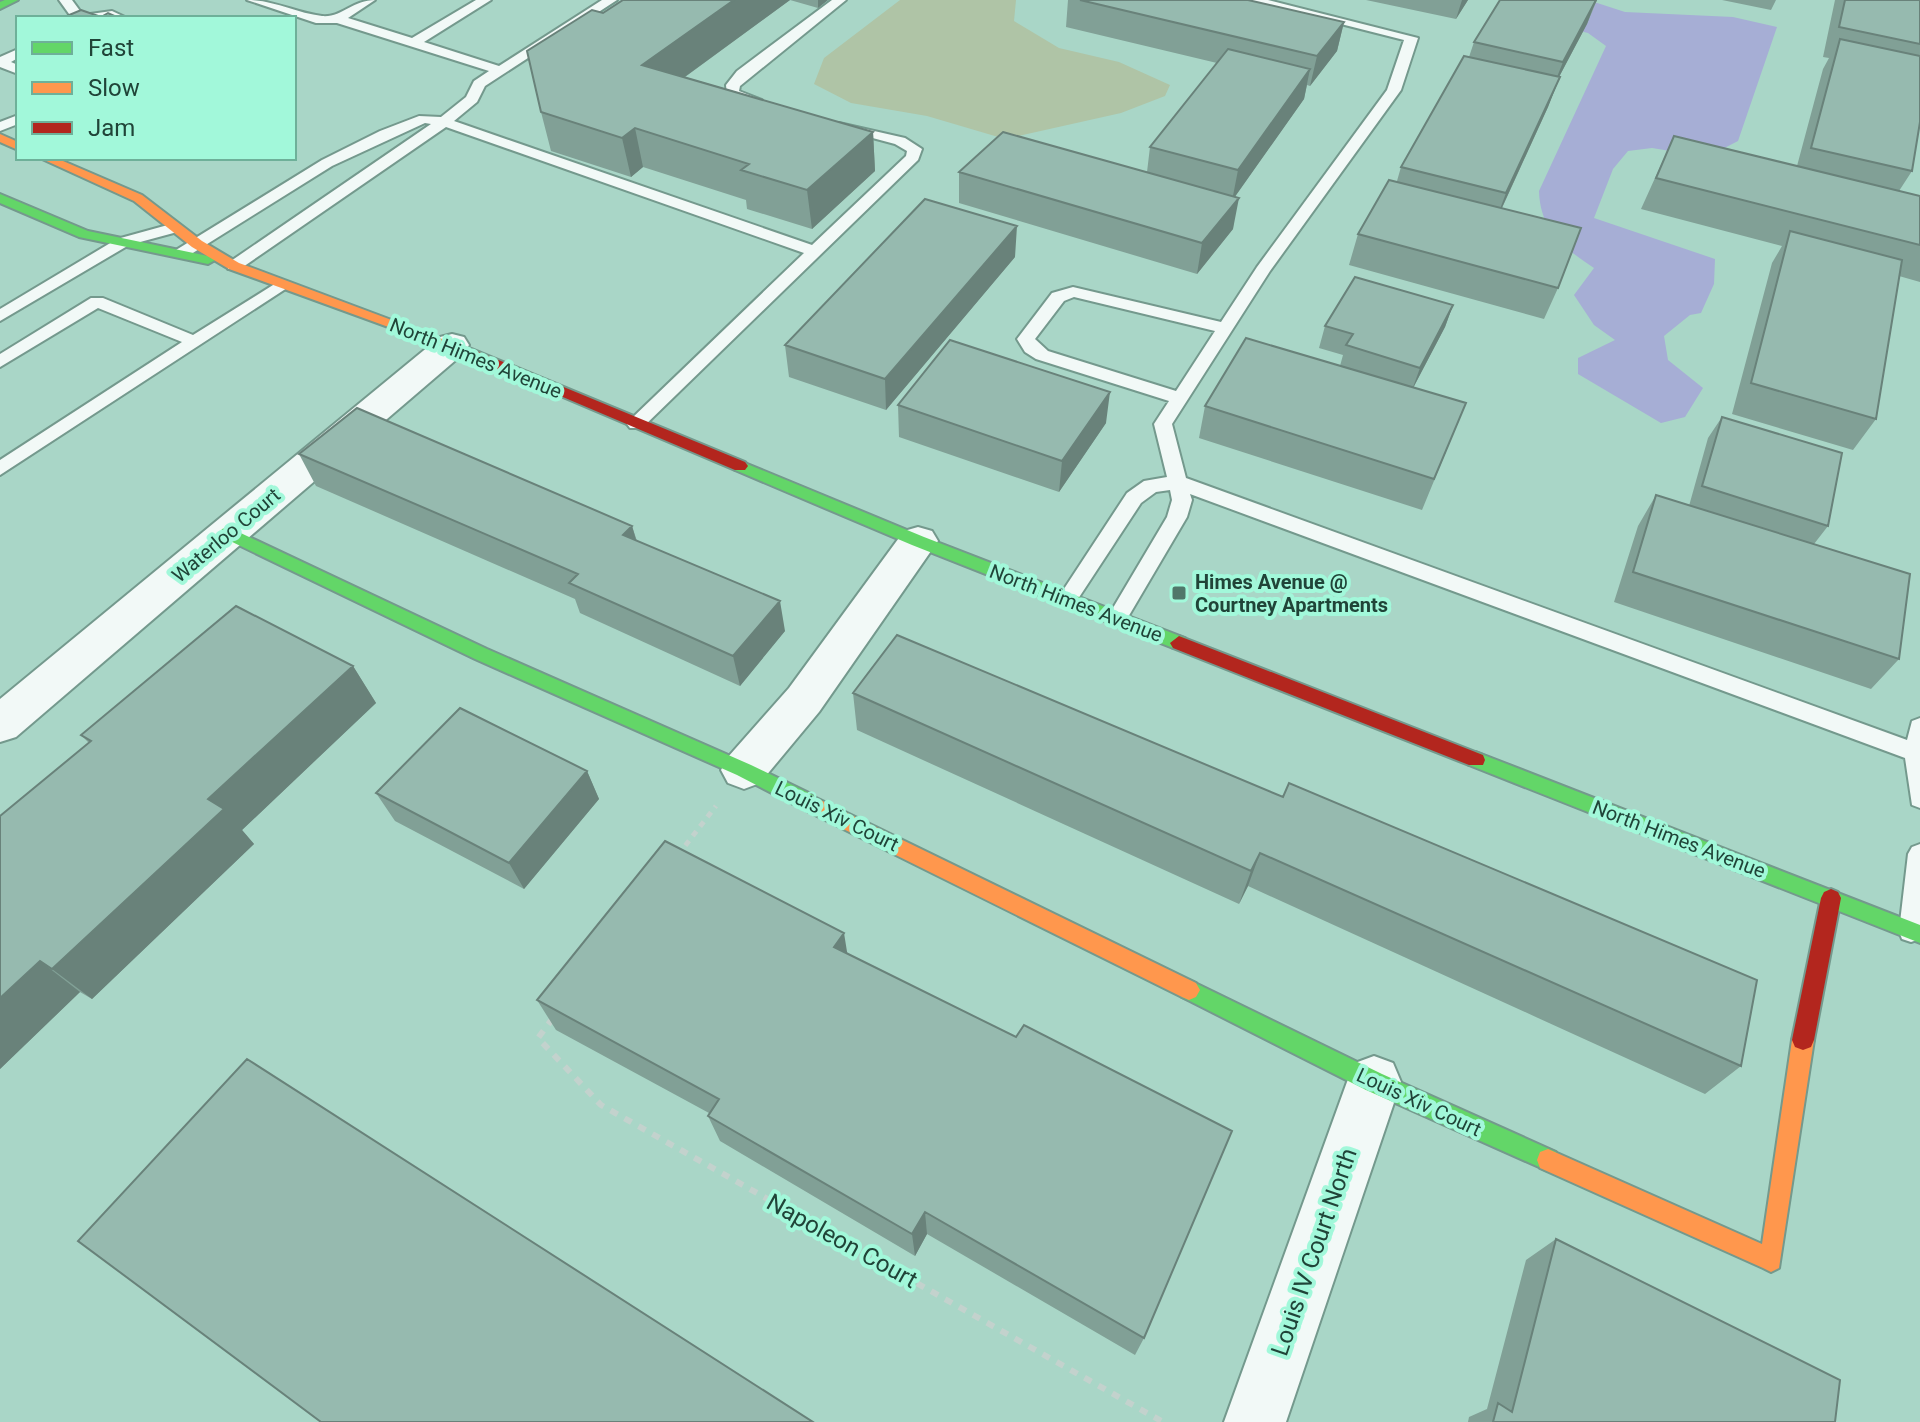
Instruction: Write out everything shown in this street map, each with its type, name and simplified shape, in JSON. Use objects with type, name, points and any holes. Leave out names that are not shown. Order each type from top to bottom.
[{"type":"street","points":[[0,6],[13,0]]},
{"type":"street","name":"North Himes Avenue","points":[[51,160],[138,198],[197,244],[234,266],[452,345],[918,541],[1916,932]]},
{"type":"street","name":"North Himes Avenue","points":[[0,198],[84,234],[234,266]]},
{"type":"street","name":"Waterloo Court","points":[[0,724],[452,345]]},
{"type":"street","name":"Louis Xiv Court","points":[[228,533],[481,654],[744,770],[1374,1082],[1771,1260],[1801,1048],[1831,898]]},
{"type":"street","points":[[744,770],[804,700],[918,541]]},
{"type":"street","name":"Louis IV Court North","points":[[1255,1422],[1374,1082]]},
{"type":"lane","points":[[65,0],[77,16]]},
{"type":"lane","points":[[253,0],[321,20],[338,19],[499,70]]},
{"type":"lane","points":[[338,19],[369,0]]},
{"type":"lane","points":[[415,42],[485,0]]},
{"type":"lane","points":[[234,266],[444,122],[472,99],[479,84],[611,0]]},
{"type":"lane","points":[[769,106],[739,98],[732,92],[733,85],[742,74],[840,0]]},
{"type":"lane","points":[[1117,618],[1177,517],[1182,500],[1163,424],[1263,270],[1394,90],[1411,38],[1252,0]]},
{"type":"lane","points":[[16,54],[1,62],[16,69]]},
{"type":"lane","points":[[180,255],[327,163],[373,139],[424,119],[444,122],[815,251]]},
{"type":"lane","points":[[636,424],[913,157],[915,149],[900,141],[827,121]]},
{"type":"lane","points":[[0,316],[123,242],[175,228]]},
{"type":"lane","points":[[0,469],[281,285]]},
{"type":"lane","points":[[1179,398],[1042,355],[1031,348],[1026,339],[1058,297],[1073,292],[1225,328]]},
{"type":"lane","points":[[0,362],[97,302],[194,341]]},
{"type":"lane","points":[[1067,600],[1134,498],[1151,486],[1178,482],[1916,753]]},
{"type":"lane","points":[[1920,727],[1916,753],[1920,798]]},
{"type":"lane","points":[[1916,932],[1920,854]]},
{"type":"path","points":[[669,867],[744,770]]},
{"type":"path","name":"Napoleon Court","points":[[556,1013],[538,1038],[601,1105],[1163,1422]]},
{"type":"green space","points":[[900,0],[1016,0],[1014,21],[1059,48],[1119,62],[1170,85],[1165,96],[1121,113],[1005,139],[927,116],[851,103],[814,84],[824,58]]},
{"type":"water","points":[[1588,0],[1625,12],[1733,17],[1777,27],[1738,141],[1707,157],[1652,148],[1628,151],[1613,169],[1594,218],[1715,259],[1714,284],[1701,313],[1690,315],[1664,336],[1668,360],[1703,388],[1685,417],[1661,423],[1578,374],[1578,358],[1615,340],[1594,325],[1574,295],[1594,268],[1556,237],[1540,205],[1539,191],[1606,46],[1588,33],[1522,16]]},
{"type":"building","points":[[623,0],[734,0],[642,65],[873,132],[807,190],[741,170],[749,164],[635,128],[622,138],[541,112],[527,51],[592,10],[603,13]]},
{"type":"building","points":[[1080,0],[1248,0],[1344,22],[1317,56]]},
{"type":"building","points":[[1500,0],[1596,0],[1563,62],[1474,42]]},
{"type":"building","points":[[1845,0],[1920,0],[1920,44],[1839,27]]},
{"type":"building","points":[[81,10],[98,16],[67,16]]},
{"type":"building","points":[[1840,39],[1920,56],[1920,122],[1912,171],[1811,148]]},
{"type":"building","points":[[1228,49],[1310,69],[1238,170],[1150,147]]},
{"type":"building","points":[[1464,56],[1560,77],[1506,193],[1401,167]]},
{"type":"building","points":[[1003,132],[1239,198],[1202,243],[959,172]]},
{"type":"building","points":[[1674,136],[1920,196],[1920,245],[1656,178]]},
{"type":"building","points":[[1389,180],[1581,228],[1558,288],[1358,234]]},
{"type":"building","points":[[925,199],[1017,226],[885,379],[785,345]]},
{"type":"building","points":[[1790,231],[1902,260],[1876,419],[1751,383]]},
{"type":"building","points":[[1355,277],[1453,305],[1420,368],[1346,345],[1353,334],[1325,326]]},
{"type":"building","points":[[1246,338],[1466,403],[1434,479],[1205,406]]},
{"type":"building","points":[[950,340],[1110,392],[1062,461],[898,405]]},
{"type":"building","points":[[357,408],[632,526],[623,535],[780,601],[733,656],[569,583],[578,574],[299,454]]},
{"type":"building","points":[[1722,417],[1842,453],[1828,526],[1702,486]]},
{"type":"building","points":[[1656,495],[1910,574],[1899,659],[1633,572]]},
{"type":"building","points":[[236,606],[353,666],[208,799],[224,809],[52,969],[40,961],[0,998],[0,816],[91,741],[81,735]]},
{"type":"building","points":[[897,635],[1283,797],[1289,783],[1757,980],[1741,1066],[1260,853],[1251,871],[853,693]]},
{"type":"building","points":[[460,708],[587,771],[509,863],[376,793]]},
{"type":"building","points":[[665,841],[844,933],[834,947],[1016,1037],[1024,1025],[1232,1131],[1144,1338],[925,1212],[912,1234],[708,1116],[719,1099],[537,1000]]},
{"type":"building","points":[[247,1059],[813,1422],[321,1422],[78,1241]]},
{"type":"building","points":[[1556,1239],[1840,1380],[1835,1422],[1493,1422],[1498,1403],[1512,1412]]},
{"type":"traffic: fast","points":[[0,6],[13,0]]},
{"type":"traffic: fast","points":[[0,198],[84,234],[208,260]]},
{"type":"traffic: fast","points":[[740,466],[918,541],[1179,643]]},
{"type":"traffic: fast","points":[[228,533],[481,654],[744,770],[806,801]]},
{"type":"traffic: fast","points":[[1476,760],[1920,934]]},
{"type":"traffic: fast","points":[[1189,990],[1374,1082],[1548,1160]]},
{"type":"traffic: slow","points":[[0,138],[16,145]]},
{"type":"traffic: slow","points":[[51,160],[138,198],[197,244],[234,266],[462,349]]},
{"type":"traffic: slow","points":[[806,801],[1189,990]]},
{"type":"traffic: slow","points":[[1548,1160],[1771,1260],[1803,1040]]},
{"type":"traffic: jam","points":[[462,349],[740,466]]},
{"type":"traffic: jam","points":[[1179,643],[1476,760]]},
{"type":"traffic: jam","points":[[1803,1040],[1831,898]]},
{"type":"place","name":"Himes Avenue @ Courtney Apartments","points":[[1179,593]]}]
